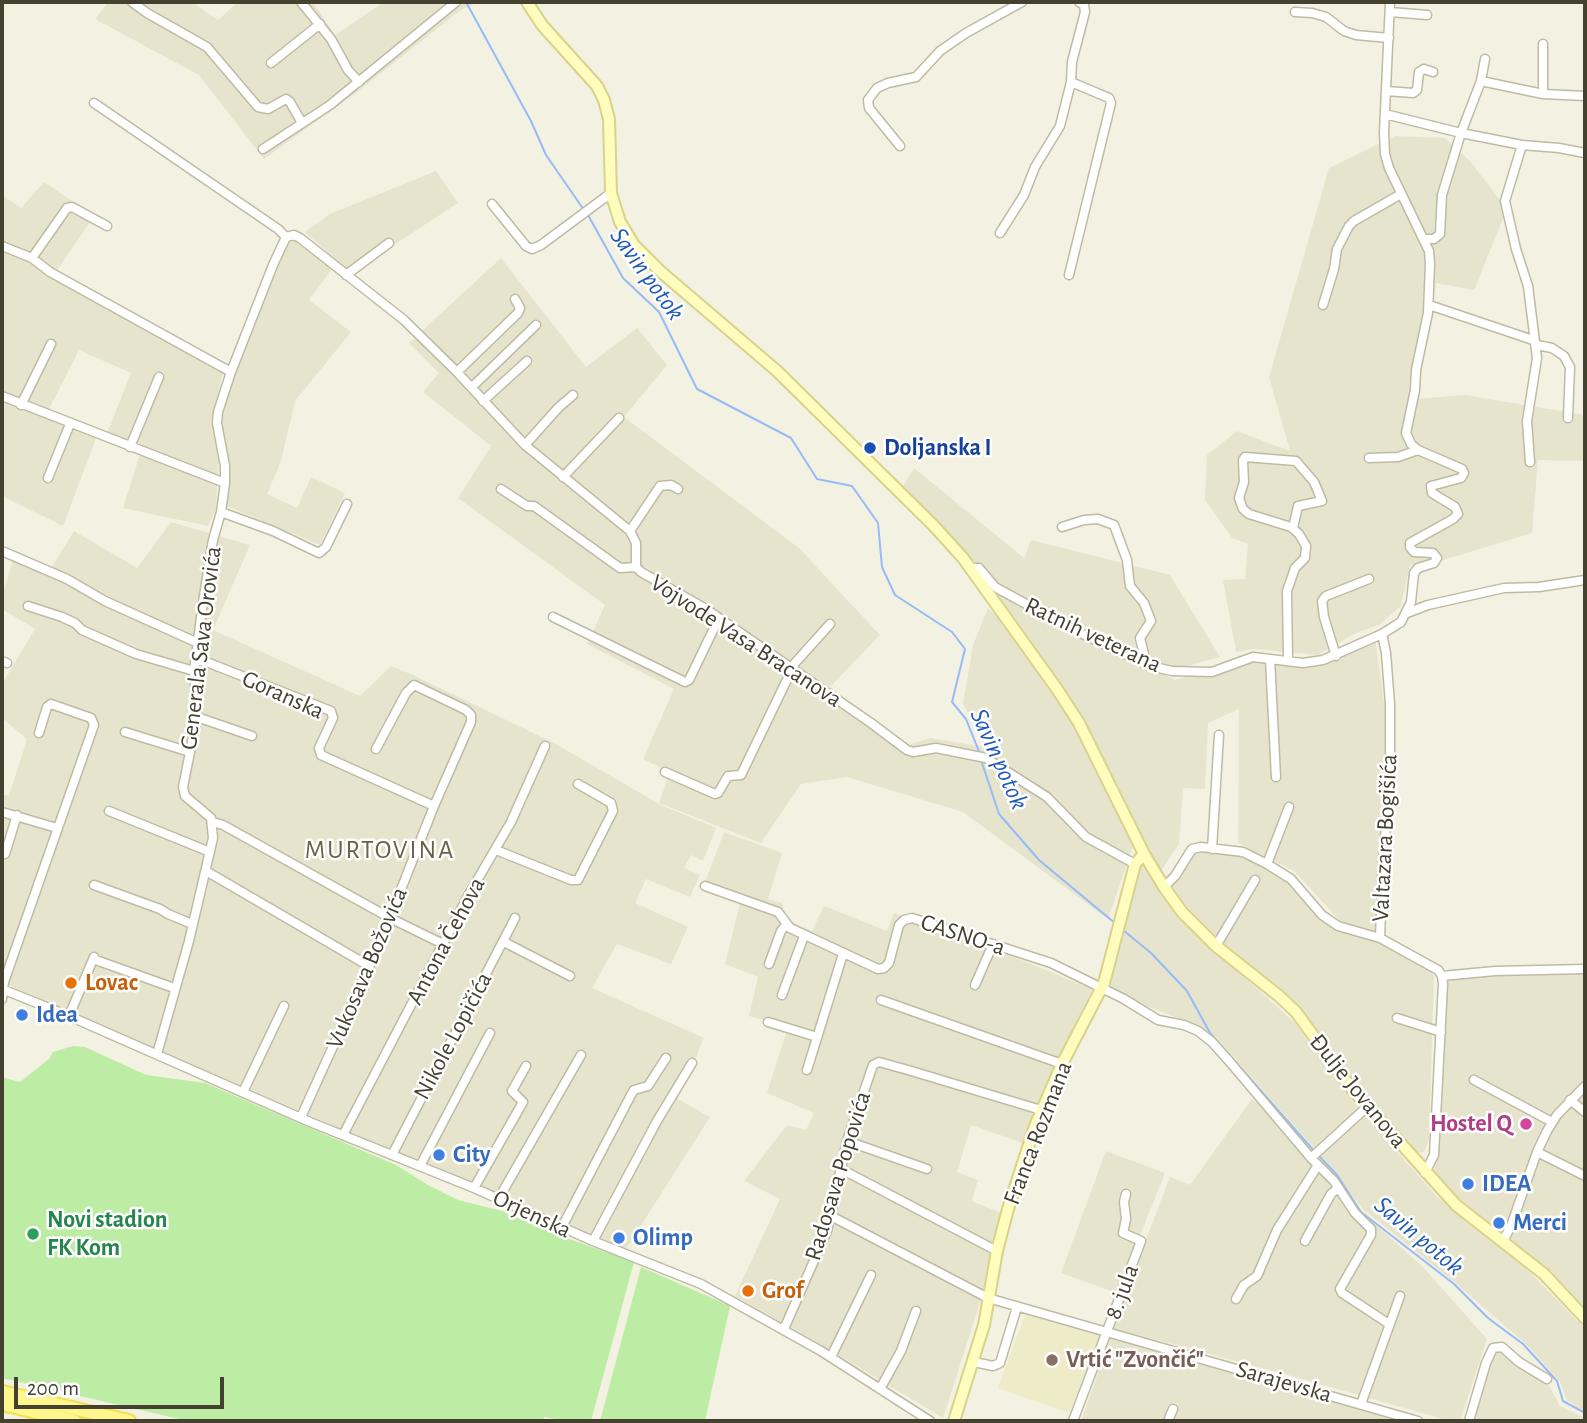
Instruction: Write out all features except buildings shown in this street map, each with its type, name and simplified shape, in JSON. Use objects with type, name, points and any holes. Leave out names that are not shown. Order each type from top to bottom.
[{"type":"main road","points":[[2,1392],[129,1421]]},
{"type":"main road","points":[[2,1404],[74,1421]]},
{"type":"street","points":[[132,2],[207,47],[258,107],[268,108],[286,99],[302,123]]},
{"type":"street","points":[[301,2],[320,24],[343,56],[348,70],[359,82]]},
{"type":"street","points":[[263,149],[330,106],[456,2]]},
{"type":"street","name":"Đulje Jovanova","points":[[527,2],[542,25],[597,86],[604,100],[609,119],[611,192],[624,230],[641,253],[777,370],[933,525],[971,568],[1057,689],[1079,723],[1144,854],[1164,887],[1192,923],[1287,1004],[1367,1107],[1456,1205],[1555,1284],[1585,1318]]},
{"type":"street","points":[[900,146],[869,108],[867,102],[871,94],[888,83],[916,77],[940,51],[965,33],[1022,2]]},
{"type":"street","points":[[1000,233],[1024,195],[1035,167],[1060,126],[1071,82],[1072,62],[1086,12],[1084,5],[1079,2]]},
{"type":"street","points":[[1390,2],[1384,133],[1386,161],[1430,257],[1429,305],[1406,429],[1408,440],[1418,450],[1462,469],[1464,473],[1461,478],[1431,486],[1432,493],[1455,507],[1458,514],[1410,543],[1413,552],[1433,552],[1437,558],[1436,562],[1418,568],[1414,573],[1407,613]]},
{"type":"street","points":[[1295,12],[1326,17],[1344,31],[1356,35],[1389,38]]},
{"type":"street","points":[[1390,12],[1427,15]]},
{"type":"street","points":[[271,63],[320,24]]},
{"type":"street","points":[[1543,44],[1543,94]]},
{"type":"street","points":[[1424,239],[1434,239],[1440,234],[1442,195],[1461,133],[1481,82],[1485,59]]},
{"type":"street","points":[[1386,91],[1413,93],[1417,90],[1419,72],[1424,69],[1433,72]]},
{"type":"street","points":[[1069,275],[1111,103],[1109,99],[1071,82]]},
{"type":"street","points":[[1481,82],[1543,94],[1585,96]]},
{"type":"street","points":[[94,103],[286,237],[297,236],[410,325],[525,445],[630,531],[660,486],[671,485],[678,489]]},
{"type":"street","points":[[1385,114],[1522,145],[1585,153]]},
{"type":"street","points":[[1522,145],[1506,209],[1528,286],[1537,358],[1527,421],[1530,462]]},
{"type":"street","points":[[492,204],[526,246],[532,248],[541,246],[611,192]]},
{"type":"street","points":[[1323,305],[1337,249],[1349,226],[1401,194]]},
{"type":"street","points":[[32,258],[67,208],[72,207],[107,226]]},
{"type":"street","name":"Generala Sava Orovića","points":[[213,822],[206,812],[184,793],[183,787],[197,717],[194,671],[212,540],[221,512],[225,483],[217,418],[231,372],[272,265],[286,237]]},
{"type":"street","points":[[346,275],[389,243]]},
{"type":"street","points":[[2,246],[32,258],[50,272],[231,372]]},
{"type":"street","points":[[457,372],[518,313],[520,308],[515,299]]},
{"type":"street","points":[[1429,305],[1533,341],[1537,345],[1552,348],[1569,362],[1568,418]]},
{"type":"street","points":[[472,387],[536,325]]},
{"type":"street","points":[[21,405],[51,344]]},
{"type":"street","points":[[484,401],[527,361]]},
{"type":"street","points":[[130,447],[159,377]]},
{"type":"street","points":[[525,445],[573,395]]},
{"type":"street","points":[[2,396],[225,483]]},
{"type":"street","points":[[563,477],[619,418]]},
{"type":"street","points":[[48,478],[70,424]]},
{"type":"street","points":[[1369,458],[1398,457],[1418,450]]},
{"type":"street","points":[[1288,660],[1287,591],[1295,568],[1305,558],[1307,551],[1302,538],[1293,528],[1249,514],[1243,509],[1239,498],[1244,482],[1245,457],[1296,461],[1314,482],[1322,501],[1298,506],[1293,528]]},
{"type":"street","points":[[501,489],[527,506],[534,506],[620,568],[636,567]]},
{"type":"street","points":[[221,512],[273,531],[319,553],[326,547],[347,504]]},
{"type":"street","points":[[1062,527],[1091,519],[1114,525],[1126,560],[1130,586],[1144,603],[1151,621],[1140,638],[1143,663]]},
{"type":"street","name":"Vojvode Vasa Bracanova","points":[[630,531],[635,539],[636,567],[641,572],[719,618],[910,752],[936,748],[982,757],[1047,797],[1086,837],[1135,864]]},
{"type":"street","points":[[2,551],[198,643]]},
{"type":"street","name":"Ratnih veterana","points":[[971,568],[979,568],[995,587],[1143,663],[1160,670],[1199,673],[1223,669],[1253,657],[1303,663],[1336,656],[1397,626],[1407,613],[1428,605],[1504,588],[1539,587],[1585,580]]},
{"type":"street","points":[[1336,656],[1322,601],[1325,596],[1369,579]]},
{"type":"street","points":[[28,606],[62,617],[82,630],[136,654],[194,671]]},
{"type":"street","points":[[553,617],[685,682],[689,680],[719,618]]},
{"type":"street","points":[[665,772],[715,794],[719,793],[728,776],[740,776],[793,669],[830,624]]},
{"type":"street","name":"Valtazara Bogišića","points":[[1382,634],[1386,653],[1390,717],[1390,781],[1380,939],[1434,967],[1442,976]]},
{"type":"street","points":[[1270,659],[1276,777]]},
{"type":"street","name":"Goranska","points":[[196,660],[331,711],[332,720],[318,751],[321,755],[434,806]]},
{"type":"street","name":"Vukosava Božovića","points":[[301,1118],[390,918],[434,806],[471,722],[471,715],[468,711],[414,685],[406,693],[376,749]]},
{"type":"street","points":[[2,993],[94,725],[91,718],[51,704],[47,707],[39,733]]},
{"type":"street","points":[[197,717],[252,736]]},
{"type":"street","points":[[125,732],[190,752]]},
{"type":"street","points":[[1212,849],[1219,735]]},
{"type":"street","name":"Antona Čehova","points":[[343,1136],[445,945],[468,896],[496,849],[545,746]]},
{"type":"street","points":[[496,849],[571,880],[578,880],[613,811],[611,803],[578,784]]},
{"type":"street","points":[[1267,864],[1289,807]]},
{"type":"street","points":[[109,811],[210,852]]},
{"type":"street","points":[[2,812],[57,828]]},
{"type":"street","points":[[5,854],[17,815]]},
{"type":"street","points":[[157,1054],[206,870],[213,822],[445,945]]},
{"type":"street","points":[[1164,887],[1175,876],[1192,849],[1243,852],[1291,879],[1322,915],[1338,926],[1380,939]]},
{"type":"street","name":"Franca Rozmana","points":[[954,1421],[984,1325],[997,1251],[1008,1209],[1041,1110],[1102,988],[1135,864],[1144,854]]},
{"type":"street","points":[[206,870],[369,966]]},
{"type":"street","points":[[1216,946],[1255,880]]},
{"type":"street","points":[[94,886],[160,909],[192,924]]},
{"type":"street","name":"CASNO-a","points":[[705,886],[778,912],[786,925],[804,936],[878,969],[886,967],[899,925],[908,918],[1051,963],[1158,1020],[1184,1025],[1203,1034],[1316,1157],[1355,1213],[1370,1227],[1372,1233],[1340,1291],[1389,1324]]},
{"type":"street","name":"Nikole Lopičića","points":[[392,1155],[515,918]]},
{"type":"street","points":[[769,964],[781,931],[786,925]]},
{"type":"street","points":[[782,995],[804,936]]},
{"type":"street","points":[[504,942],[570,976]]},
{"type":"street","points":[[975,985],[993,944]]},
{"type":"street","points":[[807,1070],[843,954]]},
{"type":"street","points":[[69,1016],[94,958],[174,988]]},
{"type":"street","points":[[1425,1173],[1434,1155],[1442,976],[1495,971],[1585,969]]},
{"type":"street","name":"Orjenska","points":[[2,993],[69,1016],[343,1136],[499,1198],[593,1241],[692,1280],[784,1329],[930,1421]]},
{"type":"street","points":[[881,1000],[1062,1064]]},
{"type":"street","points":[[243,1092],[284,1006]]},
{"type":"street","points":[[1397,1018],[1441,1032]]},
{"type":"street","points":[[768,1022],[817,1037]]},
{"type":"street","points":[[420,1166],[490,1033]]},
{"type":"street","points":[[499,1198],[581,1055]]},
{"type":"street","points":[[562,1227],[634,1090],[648,1086],[666,1058]]},
{"type":"street","name":"Radosava Popovića","points":[[784,1329],[823,1243],[847,1140],[871,1068],[876,1062],[1041,1110]]},
{"type":"street","points":[[593,1241],[657,1121],[692,1063]]},
{"type":"street","points":[[474,1188],[523,1102],[512,1091],[526,1066]]},
{"type":"street","points":[[1474,1080],[1552,1122]]},
{"type":"street","points":[[1503,1241],[1511,1226],[1537,1152],[1552,1122],[1585,1086]]},
{"type":"street","points":[[1570,1100],[1585,1112]]},
{"type":"street","points":[[1236,1299],[1244,1285],[1257,1276],[1277,1230],[1316,1157],[1367,1107]]},
{"type":"street","points":[[847,1140],[927,1169]]},
{"type":"street","points":[[1537,1152],[1585,1176]]},
{"type":"street","points":[[841,1169],[997,1251]]},
{"type":"street","points":[[1305,1241],[1331,1194],[1338,1188]]},
{"type":"street","name":"8. jula","points":[[1073,1421],[1141,1241],[1123,1233],[1126,1194]]},
{"type":"street","name":"Sarajevska","points":[[831,1216],[988,1298],[1418,1421]]},
{"type":"street","points":[[831,1357],[871,1275]]},
{"type":"street","points":[[1361,1404],[1400,1296]]},
{"type":"street","points":[[974,1362],[993,1366],[1000,1363],[1017,1307]]},
{"type":"street","points":[[880,1389],[901,1351],[916,1311]]},
{"type":"street","points":[[1469,1421],[1493,1348],[1502,1347],[1519,1362],[1547,1379]]},
{"type":"street","points":[[1168,1421],[1173,1409]]},
{"type":"street","points":[[1374,1421],[1377,1409]]},
{"type":"shaded area","points":[[108,2],[192,2],[218,20],[238,2],[313,2],[335,35],[384,2],[477,2],[458,12],[357,92],[264,159],[199,75],[95,19]]},
{"type":"shaded area","points":[[1395,136],[1445,138],[1470,161],[1507,209],[1474,290],[1436,283],[1417,399],[1464,395],[1585,415],[1585,461],[1538,460],[1532,533],[1437,562],[1410,565],[1401,606],[1379,625],[1356,633],[1318,655],[1253,649],[1236,652],[1223,580],[1245,579],[1248,544],[1232,538],[1205,500],[1207,455],[1237,431],[1290,451],[1269,377],[1329,168]]},
{"type":"shaded area","points":[[436,171],[458,203],[351,273],[305,232],[330,214]]},
{"type":"shaded area","points":[[44,182],[94,216],[56,272],[224,368],[211,421],[219,461],[217,478],[106,436],[131,373],[79,350],[48,411],[99,430],[63,526],[2,496],[2,195],[21,208]]},
{"type":"shaded area","points":[[285,236],[303,241],[332,269],[309,300],[351,332],[295,401],[281,461],[267,494],[297,508],[311,477],[345,493],[320,545],[224,505],[220,419],[228,375]]},
{"type":"shaded area","points":[[501,258],[586,367],[637,328],[667,365],[624,417],[799,548],[880,635],[830,687],[908,745],[930,738],[986,747],[963,704],[973,645],[988,608],[1002,620],[1038,668],[1073,724],[1134,843],[1108,919],[963,812],[847,777],[801,784],[761,843],[659,803],[670,772],[643,759],[674,689],[587,644],[605,605],[458,498],[491,446],[423,392],[439,373],[409,343]]},
{"type":"shaded area","points":[[140,454],[217,482],[216,508],[208,526],[123,508]]},
{"type":"shaded area","points":[[914,468],[1024,558],[1031,540],[1170,575],[1220,657],[1173,670],[990,581],[902,488]]},
{"type":"shaded area","points":[[171,522],[250,545],[213,630],[360,696],[391,666],[556,744],[659,804],[716,828],[703,861],[691,855],[684,868],[700,875],[690,897],[646,879],[635,903],[688,927],[671,964],[617,944],[592,988],[704,1038],[678,1099],[710,1117],[626,1249],[2,982],[2,794],[9,796],[27,739],[2,718],[2,684],[35,629],[2,609],[2,596],[14,556],[51,568],[74,531],[137,568]]},
{"type":"shaded area","points":[[992,591],[1175,680],[1251,658],[1324,663],[1375,637],[1386,717],[1380,827],[1382,935],[1341,922],[1294,871],[1238,843],[1239,709],[1208,723],[1205,789],[1183,788],[1179,844],[1161,871],[1142,845],[1083,720]]},
{"type":"shaded area","points":[[724,832],[782,853],[768,899],[782,903],[786,919],[812,931],[824,906],[887,931],[894,913],[1092,989],[1052,1072],[1023,1143],[971,1125],[957,1172],[978,1180],[972,1201],[1001,1213],[978,1309],[943,1418],[735,1296],[780,1199],[744,1181],[787,1125],[806,1130],[814,1113],[767,1093],[788,1027],[749,1016],[758,977],[725,964],[740,903],[702,890]]},
{"type":"shaded area","points":[[1189,847],[1240,854],[1289,879],[1334,928],[1387,945],[1434,975],[1429,1139],[1424,1152],[1412,1153],[1368,1102],[1297,1008],[1225,945],[1167,886]]},
{"type":"shaded area","points":[[1144,864],[1175,914],[1295,1023],[1349,1097],[1437,1197],[1521,1263],[1585,1329],[1585,1412],[1567,1400],[1560,1382],[1530,1348],[1459,1286],[1363,1209],[1321,1156],[1216,1037],[1194,1024],[1132,1001],[1106,984],[1135,865]]},
{"type":"shaded area","points":[[1585,970],[1585,1313],[1511,1242],[1433,1176],[1437,1157],[1443,974]]},
{"type":"shaded area","points":[[1252,1099],[1273,1116],[1320,1173],[1343,1196],[1423,1267],[1487,1339],[1460,1421],[1450,1421],[1112,1328],[1170,1177],[1190,1185]]},
{"type":"shaded area","points":[[1106,1151],[1165,1173],[1117,1293],[1061,1273]]},
{"type":"shaded area","name":"Vrtić \"Zvončić\"","points":[[1026,1312],[1105,1337],[1087,1385],[1081,1384],[1069,1413],[998,1388]]},
{"type":"shaded area","points":[[1111,1336],[1409,1421],[1081,1421]]},
{"type":"shaded area","points":[[1492,1346],[1539,1367],[1560,1406],[1585,1418],[1585,1421],[1467,1421]]},
{"type":"green space","points":[[73,1046],[85,1047],[146,1075],[205,1083],[396,1165],[458,1200],[502,1211],[555,1234],[634,1262],[591,1421],[566,1421],[544,1417],[543,1421],[188,1421],[2,1378],[2,1077],[20,1082],[49,1059],[53,1052]]},
{"type":"green space","points":[[641,1267],[730,1306],[705,1421],[600,1421]]},
{"type":"waterway","name":"Savin potok","points":[[466,2],[531,121],[546,155],[584,210]]},
{"type":"waterway","name":"Savin potok","points":[[588,215],[623,278],[659,312],[697,389],[791,438],[817,479],[852,486],[878,523],[882,567],[895,595],[952,632],[965,649],[952,702],[966,719],[980,754]]},
{"type":"waterway","name":"Savin potok","points":[[981,760],[999,814],[1039,860],[1116,924]]},
{"type":"waterway","name":"Savin potok","points":[[1123,930],[1151,953],[1187,991],[1210,1033],[1315,1152]]},
{"type":"waterway","name":"Savin potok","points":[[1319,1156],[1337,1175],[1361,1212],[1454,1284],[1488,1318],[1523,1344],[1557,1381],[1563,1401],[1585,1413]]},
{"type":"place","name":"Doljanska I","points":[[870,448]]},
{"type":"place","name":"Lovac","points":[[71,983]]},
{"type":"place","name":"Idea","points":[[22,1015]]},
{"type":"place","name":"Hostel Q","points":[[1526,1124]]},
{"type":"place","name":"City","points":[[439,1155]]},
{"type":"place","name":"IDEA","points":[[1468,1184]]},
{"type":"place","name":"Merci","points":[[1499,1223]]},
{"type":"place","name":"Novi stadion FK Kom","points":[[33,1234]]},
{"type":"place","name":"Olimp","points":[[619,1238]]},
{"type":"place","name":"Grof","points":[[748,1291]]},
{"type":"place","name":"Vrtić \"Zvončić\"","points":[[1052,1360]]},
{"type":"district","name":"MURTOVINA","points":[[380,850]]}]
